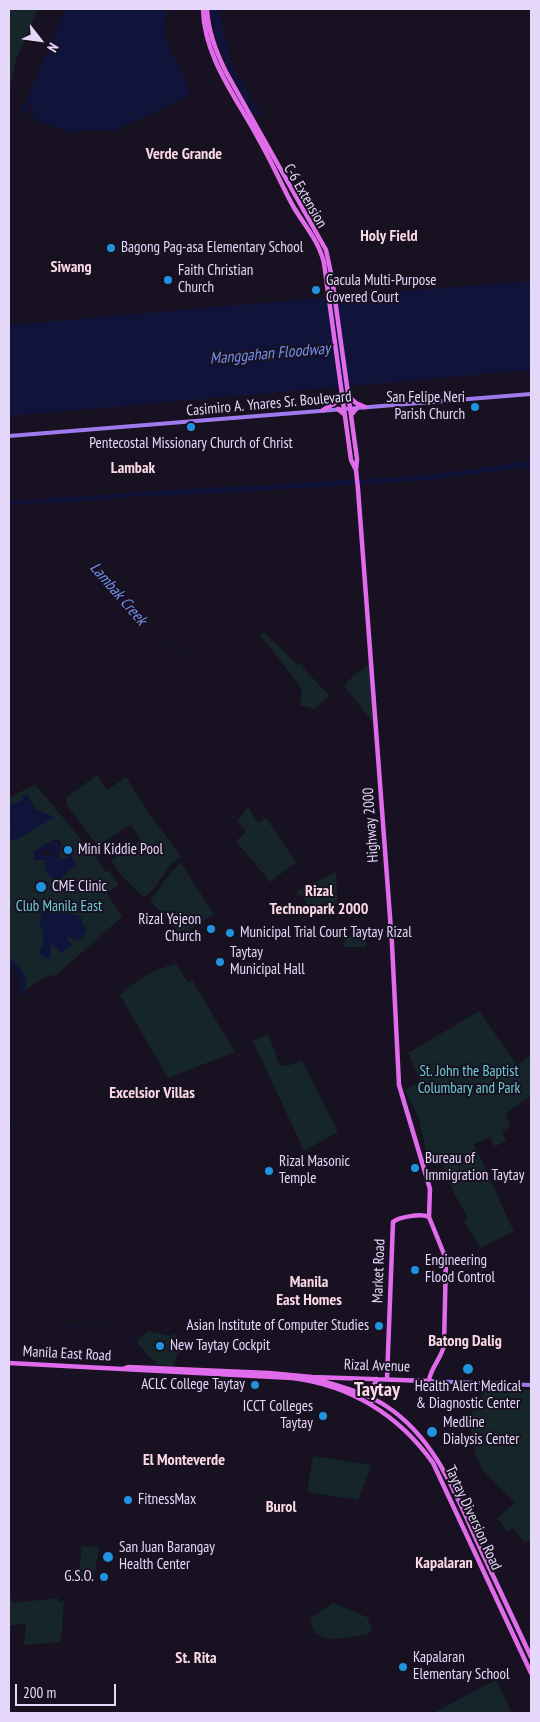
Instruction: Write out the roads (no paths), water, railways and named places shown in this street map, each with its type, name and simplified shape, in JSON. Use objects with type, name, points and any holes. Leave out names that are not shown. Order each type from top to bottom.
[{"type":"main road","name":"C-6 Extension","points":[[203,9],[204,25],[210,47],[219,68],[268,154],[290,199],[322,252],[342,393],[347,408]]},
{"type":"main road","name":"C-6 Extension","points":[[207,9],[210,31],[223,66],[322,241],[328,258],[348,396],[347,408]]},
{"type":"main road","points":[[323,410],[335,403],[342,393]]},
{"type":"main road","name":"Casimiro A. Ynares Sr. Boulevard","points":[[9,436],[531,394]]},
{"type":"main road","points":[[348,396],[356,403],[365,407]]},
{"type":"main road","name":"Highway 2000","points":[[347,408],[345,415],[352,460],[356,470]]},
{"type":"main road","name":"Highway 2000","points":[[347,408],[351,416],[357,459],[356,470],[389,898],[398,1077],[400,1094],[430,1189],[429,1217]]},
{"type":"main road","points":[[351,416],[357,408]]},
{"type":"main road","points":[[338,409],[345,415]]},
{"type":"main road","points":[[429,1204],[420,1215],[429,1217],[446,1259],[443,1350],[429,1375],[429,1381]]},
{"type":"main road","name":"Market Road","points":[[387,1379],[393,1222],[397,1219],[420,1215]]},
{"type":"main road","name":"Manila East Road","points":[[9,1363],[124,1369],[128,1367],[197,1372]]},
{"type":"main road","name":"Rizal Avenue","points":[[197,1372],[252,1372],[311,1379],[387,1379],[531,1385]]},
{"type":"main road","name":"Taytay Diversion Road","points":[[197,1372],[311,1379],[373,1399],[408,1423],[422,1438],[440,1463],[531,1657]]},
{"type":"main road","points":[[371,1405],[374,1385],[377,1379]]},
{"type":"main road","name":"Taytay Diversion Road","points":[[343,1389],[394,1420],[411,1435],[433,1463],[531,1673]]},
{"type":"main road","points":[[510,1629],[516,1626]]},
{"type":"water","points":[[66,9],[165,9],[166,40],[189,88],[190,95],[114,131],[83,130],[70,133],[35,119],[32,112],[33,105],[30,104],[27,115],[21,112]]},
{"type":"water","points":[[210,9],[219,9],[230,59],[252,101],[248,104],[224,58],[216,36]]},
{"type":"water","name":"Manggahan Floodway","points":[[531,281],[531,370],[9,416],[9,325]]},
{"type":"water","points":[[531,461],[531,467],[429,480],[185,495],[138,496],[74,502],[9,504],[9,500],[45,500],[45,498],[195,488],[430,475]]},
{"type":"water","points":[[27,794],[36,810],[55,817],[16,840],[9,840],[9,830],[11,829],[9,806],[23,800],[22,797]]},
{"type":"water","points":[[71,856],[76,864],[56,884],[46,871],[44,862]]},
{"type":"water","points":[[47,910],[53,914],[64,913],[80,916],[82,924],[88,931],[81,939],[77,940],[66,936],[72,945],[63,952],[60,952],[51,944],[50,958],[47,959],[39,953],[44,940],[40,926],[41,914]]},
{"type":"waterway","points":[[253,106],[257,113]]},
{"type":"waterway","points":[[9,146],[23,113]]},
{"type":"waterway","name":"Lambak Creek","points":[[41,503],[42,509],[82,555],[108,581],[123,599],[135,618],[158,637],[219,675],[227,683],[230,692]]},
{"type":"waterway","name":"Lambak Creek","points":[[239,705],[289,786]]},
{"type":"waterway","name":"Lambak Creek","points":[[293,792],[327,866]]},
{"type":"waterway","points":[[52,843],[59,847],[57,857],[36,858],[36,853],[40,852],[44,847],[53,851],[52,843]]},
{"type":"waterway","points":[[9,961],[24,980],[21,992]]},
{"type":"waterway","points":[[9,1011],[14,1003]]},
{"type":"waterway","points":[[9,1102],[16,1130],[9,1134]]},
{"type":"waterway","points":[[9,1258],[22,1261],[36,1271],[44,1291],[50,1297],[53,1314],[61,1322],[72,1327],[99,1322],[119,1330],[155,1366]]},
{"type":"waterway","points":[[438,1380],[439,1371],[469,1353],[476,1345],[474,1320],[482,1305],[485,1294],[508,1279],[512,1281],[521,1294],[527,1295],[531,1293]]},
{"type":"waterway","points":[[159,1372],[171,1392],[182,1423],[182,1465],[175,1495],[168,1503],[167,1511],[178,1532],[176,1543],[151,1588],[163,1612],[179,1625],[181,1631],[177,1644],[177,1654],[184,1669],[189,1688],[193,1690],[203,1685],[208,1688],[204,1703],[217,1713]]},
{"type":"waterway","points":[[439,1384],[441,1419],[448,1434],[451,1470]]},
{"type":"waterway","points":[[414,1537],[429,1497],[439,1488]]},
{"type":"waterway","points":[[522,1624],[531,1617]]},
{"type":"waterway","points":[[433,1713],[462,1697],[480,1676],[486,1675],[491,1680],[499,1666],[514,1649]]},
{"type":"place","name":"Bagong Pag-asa Elementary School","points":[[111,248]]},
{"type":"place","name":"Faith Christian Church","points":[[168,280]]},
{"type":"place","name":"Gacula Multi-Purpose Covered Court","points":[[316,290]]},
{"type":"place","name":"San Felipe Neri Parish Church","points":[[475,407]]},
{"type":"place","name":"Pentecostal Missionary Church of Christ","points":[[191,427]]},
{"type":"place","name":"Mini Kiddie Pool","points":[[68,850]]},
{"type":"place","name":"CME Clinic","points":[[41,887]]},
{"type":"place","name":"Rizal Yejeon Church","points":[[211,929]]},
{"type":"place","name":"Municipal Trial Court Taytay Rizal","points":[[230,933]]},
{"type":"place","name":"Taytay Municipal Hall","points":[[220,962]]},
{"type":"place","name":"Bureau of Immigration Taytay","points":[[415,1168]]},
{"type":"place","name":"Rizal Masonic Temple","points":[[269,1171]]},
{"type":"place","name":"Engineering Flood Control","points":[[415,1270]]},
{"type":"place","name":"Asian Institute of Computer Studies","points":[[379,1326]]},
{"type":"place","name":"New Taytay Cockpit","points":[[160,1346]]},
{"type":"place","name":"Health Alert Medical & Diagnostic Center","points":[[468,1369]]},
{"type":"place","name":"ACLC College Taytay","points":[[255,1385]]},
{"type":"place","name":"ICCT Colleges Taytay","points":[[323,1416]]},
{"type":"place","name":"Medline Dialysis Center","points":[[432,1432]]},
{"type":"place","name":"FitnessMax","points":[[128,1500]]},
{"type":"place","name":"San Juan Barangay Health Center","points":[[108,1557]]},
{"type":"place","name":"G.S.O.","points":[[104,1577]]},
{"type":"place","name":"Kapalaran Elementary School","points":[[403,1667]]},
{"type":"district","name":"Verde Grande","points":[[184,154]]},
{"type":"district","name":"Holy Field","points":[[389,236]]},
{"type":"district","name":"Siwang","points":[[71,267]]},
{"type":"district","name":"Lambak","points":[[133,468]]},
{"type":"district","name":"Rizal Technopark 2000","points":[[319,900]]},
{"type":"district","name":"Excelsior Villas","points":[[152,1093]]},
{"type":"district","name":"Manila East Homes","points":[[309,1291]]},
{"type":"district","name":"Batong Dalig","points":[[465,1341]]},
{"type":"district","name":"Taytay","points":[[377,1390]]},
{"type":"district","name":"El Monteverde","points":[[184,1460]]},
{"type":"district","name":"Burol","points":[[281,1507]]},
{"type":"district","name":"Kapalaran","points":[[444,1563]]},
{"type":"district","name":"St. Rita","points":[[196,1658]]},
{"type":"park label","name":"Club Manila East","points":[[59,907]]},
{"type":"park label","name":"St. John the Baptist Columbary and Park","points":[[469,1080]]}]
